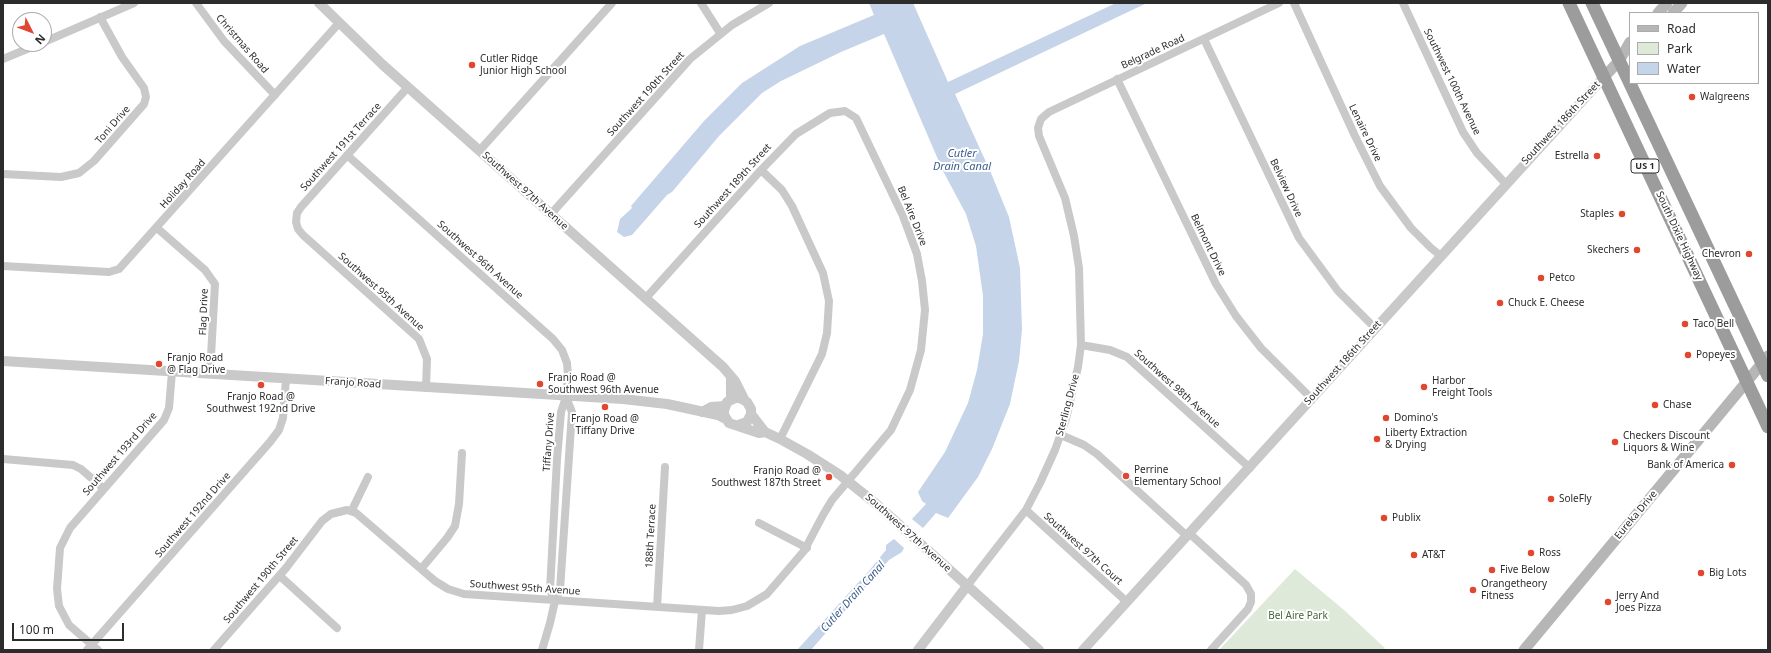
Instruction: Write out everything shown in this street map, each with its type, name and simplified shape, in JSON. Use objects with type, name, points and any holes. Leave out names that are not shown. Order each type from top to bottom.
[{"type":"highway","name":"South Dixie Highway","points":[[1569,3],[1768,427]]},
{"type":"highway","name":"South Dixie Highway","points":[[1592,3],[1624,58],[1629,69]]},
{"type":"highway","name":"South Dixie Highway","points":[[1635,84],[1706,246],[1765,359],[1768,376]]},
{"type":"highway","points":[[1687,255],[1706,246]]},
{"type":"main road","points":[[1659,12],[1667,3]]},
{"type":"main road","points":[[1674,12],[1682,3]]},
{"type":"main road","points":[[1604,77],[1624,58],[1629,45]]},
{"type":"main road","name":"Eureka Drive","points":[[1524,650],[1765,359]]},
{"type":"street","points":[[52,39],[134,3]]},
{"type":"street","name":"Christmas Road","points":[[196,3],[224,41],[276,95]]},
{"type":"street","name":"Southwest 97th Avenue","points":[[319,3],[408,87],[723,367],[735,381],[744,399]]},
{"type":"street","points":[[480,150],[612,3]]},
{"type":"street","points":[[701,3],[720,33]]},
{"type":"street","name":"Southwest 190th Street","points":[[551,214],[690,60],[720,33],[742,17],[769,3]]},
{"type":"street","name":"Belgrade Road","points":[[1039,122],[1049,112],[1280,3]]},
{"type":"street","name":"Lenaire Drive","points":[[1294,3],[1355,136],[1380,186],[1411,228],[1431,248],[1442,256]]},
{"type":"street","name":"Southwest 100th Avenue","points":[[1403,3],[1463,132],[1477,153],[1505,183]]},
{"type":"street","name":"Toni Drive","points":[[3,174],[61,177],[79,173],[94,161],[144,104],[146,97],[144,88],[122,58],[100,18]]},
{"type":"street","name":"Holiday Road","points":[[3,266],[112,272],[123,266],[339,23]]},
{"type":"street","name":"Belview Drive","points":[[1204,39],[1299,238],[1338,291],[1375,328]]},
{"type":"street","points":[[3,59],[20,52]]},
{"type":"street","name":"Southwest 186th Street","points":[[1083,650],[1442,256],[1505,183],[1604,77]]},
{"type":"street","name":"Belmont Drive","points":[[1118,79],[1216,284],[1236,316],[1261,348],[1312,399]]},
{"type":"street","name":"Southwest 191st Terrace","points":[[296,224],[296,216],[301,207],[408,87]]},
{"type":"street","name":"Southwest 189th Street","points":[[645,299],[790,139],[816,120],[836,112],[845,111],[851,114]]},
{"type":"street","name":"Bel Aire Drive","points":[[807,548],[827,507],[885,438],[899,414],[917,366],[925,320],[922,276],[913,239],[864,132],[856,118],[851,114]]},
{"type":"street","name":"Sterling Drive","points":[[918,650],[1026,510],[1045,475],[1061,435],[1072,395],[1081,345],[1081,287],[1074,236],[1064,198],[1039,136],[1039,122]]},
{"type":"street","name":"Southwest 96th Avenue","points":[[347,155],[558,344],[567,363],[568,376],[566,396]]},
{"type":"street","points":[[761,170],[782,190],[792,206],[824,273],[829,301],[827,334],[822,354],[780,439]]},
{"type":"street","name":"Southwest 95th Avenue","points":[[296,224],[303,235],[419,339],[426,359],[426,388]]},
{"type":"street","name":"Flag Drive","points":[[157,228],[207,273],[215,284],[210,374]]},
{"type":"street","name":"Southwest 98th Avenue","points":[[1081,345],[1110,350],[1128,357],[1250,468]]},
{"type":"street","name":"Franjo Road","points":[[3,362],[642,401],[718,415],[726,419]]},
{"type":"street","name":"Southwest 193rd Drive","points":[[92,648],[69,625],[59,606],[57,577],[63,541],[70,528],[165,419],[169,408],[172,372]]},
{"type":"street","points":[[728,403],[735,398],[744,399],[750,405],[751,414],[747,422],[738,425],[729,423],[726,419],[724,410],[728,403],[731,378]]},
{"type":"street","name":"Southwest 192nd Drive","points":[[92,648],[276,435],[283,418],[286,379]]},
{"type":"street","name":"Tiffany Drive","points":[[542,650],[555,601],[550,590],[560,412],[566,396]]},
{"type":"street","name":"Franjo Road","points":[[702,412],[711,407],[728,403]]},
{"type":"street","name":"Southwest 97th Avenue","points":[[751,414],[765,432],[816,459],[848,481],[1039,650]]},
{"type":"street","name":"Southwest 97th Avenue","points":[[738,425],[759,433],[765,432]]},
{"type":"street","points":[[1061,435],[1084,445],[1097,454],[1246,585],[1251,594],[1251,602],[1248,609],[1211,650]]},
{"type":"street","points":[[421,569],[455,526],[459,504],[462,453]]},
{"type":"street","points":[[3,459],[73,464],[104,489]]},
{"type":"street","name":"188th Terrace","points":[[657,607],[665,467]]},
{"type":"street","points":[[352,510],[368,477]]},
{"type":"street","name":"Southwest 190th Street","points":[[214,650],[280,576],[326,517],[336,512],[352,510]]},
{"type":"street","name":"Southwest 95th Avenue","points":[[352,510],[442,586],[459,593],[555,601],[702,610],[732,610],[747,606],[762,598],[784,576],[807,548]]},
{"type":"street","name":"Southwest 97th Court","points":[[1026,510],[1127,602]]},
{"type":"street","points":[[759,523],[807,548]]},
{"type":"street","points":[[280,576],[337,628]]},
{"type":"street","points":[[699,650],[702,610]]},
{"type":"green space","name":"Bel Aire Park","points":[[1295,569],[1344,610],[1385,648],[1383,650],[1219,650]]},
{"type":"water","name":"Cutler Drain Canal","points":[[869,3],[913,3],[948,82],[1116,3],[1147,3],[955,94],[991,173],[1009,217],[1020,268],[1022,330],[1019,361],[1010,404],[992,449],[978,477],[948,518],[936,513],[923,528],[912,519],[926,504],[922,501],[918,492],[945,452],[968,403],[977,370],[983,334],[983,296],[976,246],[966,214],[943,171],[884,34],[841,52],[781,81],[762,93],[719,136],[672,192],[667,195],[632,235],[624,237],[617,232],[620,219],[632,208],[631,206],[704,121],[742,83],[800,46],[874,15]]},
{"type":"water","name":"Cutler Drain Canal","points":[[894,539],[904,548],[902,552],[889,560],[811,650],[797,650],[868,572],[886,550],[886,545]]},
{"type":"place","name":"Cutler Ridge Junior High School","points":[[472,65]]},
{"type":"place","name":"Walgreens","points":[[1692,97]]},
{"type":"place","name":"Estrella","points":[[1597,156]]},
{"type":"place","name":"Staples","points":[[1622,214]]},
{"type":"place","name":"Skechers","points":[[1637,250]]},
{"type":"place","name":"Chevron","points":[[1749,254]]},
{"type":"place","name":"Petco","points":[[1541,278]]},
{"type":"place","name":"Chuck E. Cheese","points":[[1500,303]]},
{"type":"place","name":"Taco Bell","points":[[1685,324]]},
{"type":"place","name":"Popeyes","points":[[1688,355]]},
{"type":"place","name":"Franjo Road @ Flag Drive","points":[[159,364]]},
{"type":"place","name":"Franjo Road @ Southwest 96th Avenue","points":[[540,384]]},
{"type":"place","name":"Franjo Road @ Southwest 192nd Drive","points":[[261,385]]},
{"type":"place","name":"Harbor Freight Tools","points":[[1424,387]]},
{"type":"place","name":"Chase","points":[[1655,405]]},
{"type":"place","name":"Franjo Road @ Tiffany Drive","points":[[605,407]]},
{"type":"place","name":"Domino's","points":[[1386,418]]},
{"type":"place","name":"Liberty Extraction & Drying","points":[[1377,439]]},
{"type":"place","name":"Checkers Discount Liquors & Wine","points":[[1615,442]]},
{"type":"place","name":"Bank of America","points":[[1732,465]]},
{"type":"place","name":"Perrine Elementary School","points":[[1126,476]]},
{"type":"place","name":"Franjo Road @ Southwest 187th Street","points":[[829,477]]},
{"type":"place","name":"SoleFly","points":[[1551,499]]},
{"type":"place","name":"Publix","points":[[1384,518]]},
{"type":"place","name":"Ross","points":[[1531,553]]},
{"type":"place","name":"AT&T","points":[[1414,555]]},
{"type":"place","name":"Five Below","points":[[1492,570]]},
{"type":"place","name":"Big Lots","points":[[1701,573]]},
{"type":"place","name":"Orangetheory Fitness","points":[[1473,590]]},
{"type":"place","name":"Jerry And Joes Pizza","points":[[1608,602]]}]
